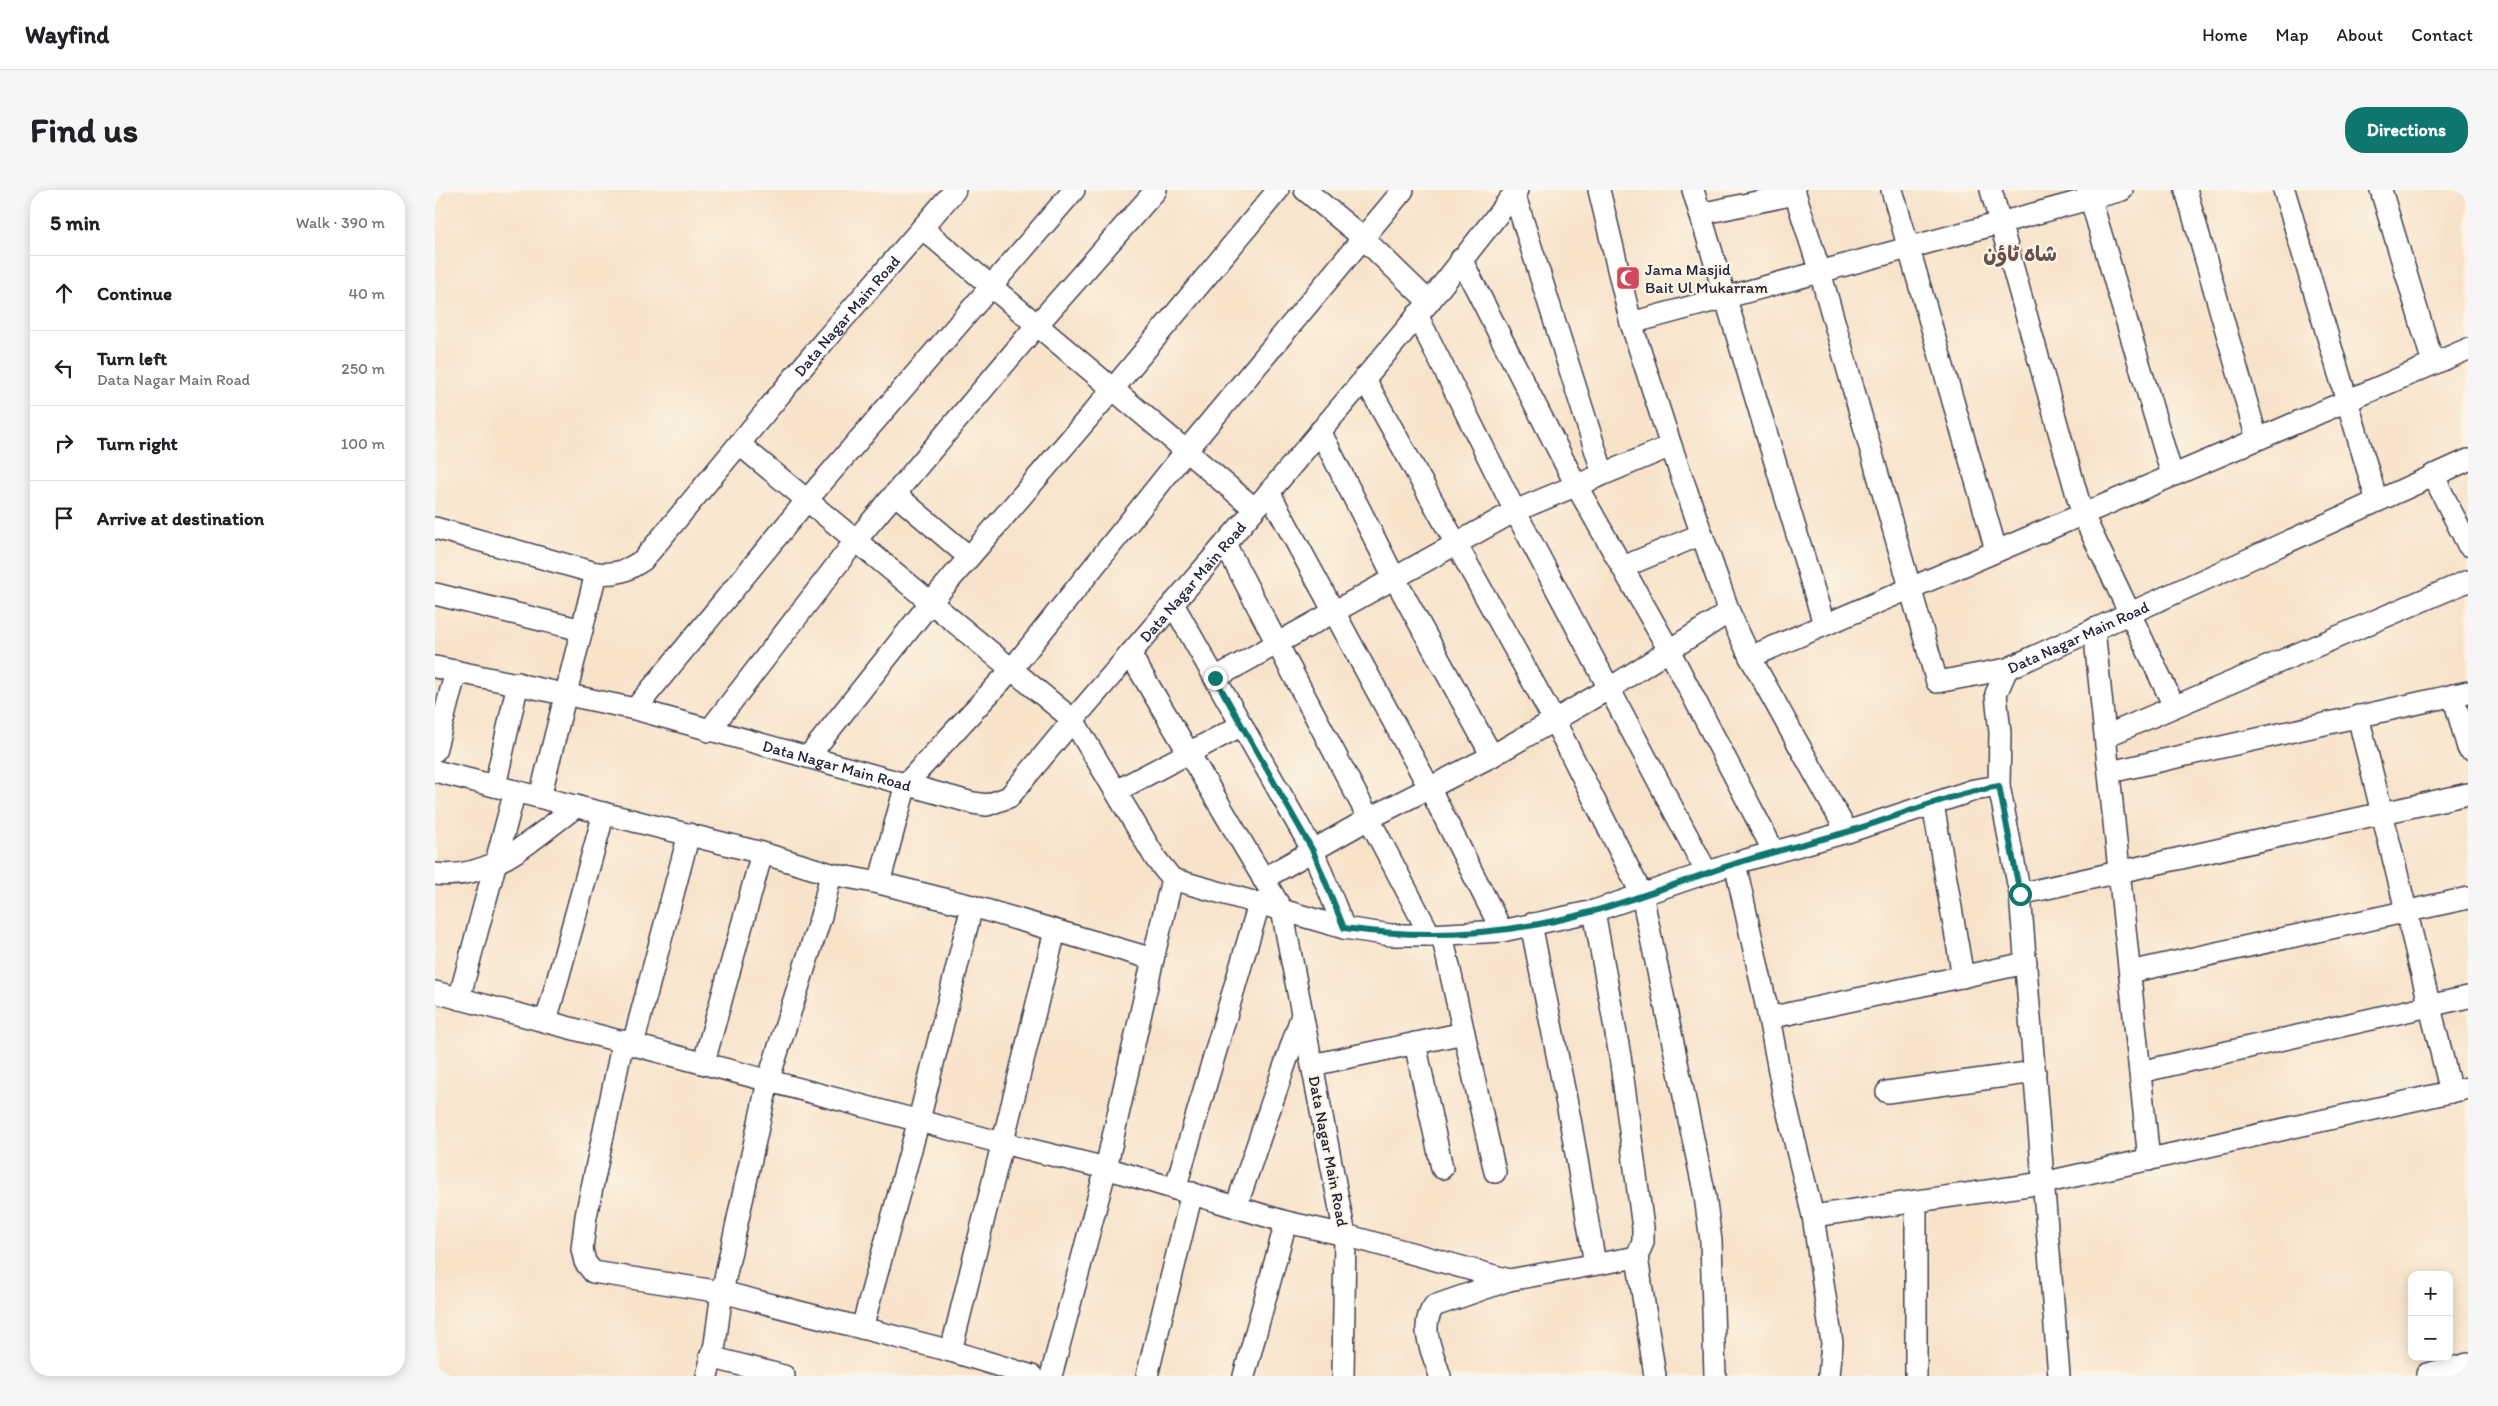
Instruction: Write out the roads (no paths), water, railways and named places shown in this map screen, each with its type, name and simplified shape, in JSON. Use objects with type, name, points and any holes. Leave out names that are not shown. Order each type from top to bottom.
[{"type":"street","name":"Data Nagar Main Road","points":[[435,528],[597,574],[611,575],[627,571],[643,560],[955,190]]},
{"type":"street","points":[[635,709],[807,500],[1074,190]]},
{"type":"street","points":[[709,731],[856,540],[1037,325],[1156,190]]},
{"type":"street","points":[[808,757],[931,602],[1113,389],[1277,190]]},
{"type":"street","points":[[1305,190],[1362,237],[1423,308],[1515,511],[1707,873]]},
{"type":"street","points":[[879,883],[905,784],[1012,669],[1186,451],[1403,190]]},
{"type":"street","points":[[1599,190],[1631,323],[1671,446],[1729,612],[1750,657],[1847,832]]},
{"type":"street","points":[[1693,190],[1727,297],[1824,624]]},
{"type":"street","points":[[1892,190],[1907,248],[1996,550]]},
{"type":"street","points":[[1991,190],[2082,513],[2174,706]]},
{"type":"street","points":[[1631,323],[2001,223],[2089,194],[2122,190]]},
{"type":"street","points":[[2186,190],[2257,439]]},
{"type":"street","points":[[2284,190],[2377,501]]},
{"type":"street","points":[[2381,190],[2433,363]]},
{"type":"street","name":"Data Nagar Main Road","points":[[435,667],[567,693],[635,709],[973,803],[987,805],[999,802],[1009,797],[1129,654],[1255,509],[1423,308],[1515,191]]},
{"type":"street","points":[[1515,191],[1603,474]]},
{"type":"street","points":[[1700,214],[1794,192],[1820,272],[1937,682],[2007,669]]},
{"type":"street","points":[[2089,194],[2172,475]]},
{"type":"street","points":[[922,228],[1255,509]]},
{"type":"street","points":[[1461,259],[1576,485],[1669,650],[1774,852]]},
{"type":"street","points":[[1750,657],[2468,349]]},
{"type":"street","points":[[1364,378],[1554,720],[1642,895],[1705,1196],[1711,1241],[1715,1376]]},
{"type":"street","points":[[1320,431],[1395,579],[1492,756]]},
{"type":"street","points":[[739,444],[1073,720],[1157,859],[1172,878],[1344,928],[1391,934],[1436,935],[1502,931],[1594,911],[1735,863],[1847,832],[1974,790],[1999,786]]},
{"type":"street","points":[[1215,678],[1515,511],[1671,446]]},
{"type":"street","name":"Data Nagar Main Road","points":[[2059,1376],[2020,894],[1999,786],[2000,733],[1996,694],[2007,669],[2468,460]]},
{"type":"street","points":[[2433,476],[2468,545]]},
{"type":"street","points":[[1269,492],[1430,790],[1502,931]]},
{"type":"street","points":[[895,494],[969,557]]},
{"type":"street","points":[[1623,567],[1702,534]]},
{"type":"street","points":[[1225,544],[1370,818],[1436,935],[1464,1033],[1495,1172]]},
{"type":"street","points":[[541,797],[597,574]]},
{"type":"street","points":[[2106,736],[2468,581]]},
{"type":"street","points":[[435,594],[582,630]]},
{"type":"street","points":[[1173,604],[1313,851],[1344,928]]},
{"type":"street","points":[[1263,879],[1370,818],[1430,790],[1492,756],[1610,688],[1729,612]]},
{"type":"street","points":[[2094,630],[2149,1160]]},
{"type":"street","name":"Data Nagar Main Road","points":[[435,992],[704,1062],[1002,1143],[1106,1168],[1286,1222],[1345,1236],[1282,910],[1129,654]]},
{"type":"street","points":[[435,751],[456,671]]},
{"type":"street","points":[[459,999],[495,865],[518,683]]},
{"type":"street","points":[[2109,772],[2460,694],[2468,748]]},
{"type":"street","points":[[1813,1216],[2043,1183],[2460,1090],[2431,1004],[2358,716]]},
{"type":"street","points":[[1116,791],[1241,725]]},
{"type":"street","points":[[435,771],[689,834],[762,853],[831,874],[879,883],[972,906],[1153,959]]},
{"type":"street","points":[[2020,894],[2468,794]]},
{"type":"street","points":[[1933,804],[1963,976]]},
{"type":"street","points":[[435,874],[451,876],[471,873],[495,865],[577,806]]},
{"type":"street","points":[[546,1021],[604,813]]},
{"type":"street","points":[[689,834],[628,1043],[586,1216],[582,1249],[585,1262],[593,1272],[722,1292],[951,1351],[1032,1376]]},
{"type":"street","points":[[704,1062],[762,853]]},
{"type":"street","points":[[1735,863],[1769,1018],[1784,1097],[1813,1216],[1832,1343],[1829,1376]]},
{"type":"street","points":[[784,1376],[709,1366],[715,1344],[722,1292],[768,1080],[821,916],[831,874]]},
{"type":"street","points":[[1051,1376],[1106,1168],[1172,878]]},
{"type":"street","points":[[2130,972],[2468,898]]},
{"type":"street","points":[[1147,1376],[1183,1191],[1259,904]]},
{"type":"street","points":[[862,1328],[919,1120],[972,906]]},
{"type":"street","points":[[1594,911],[1620,1056],[1643,1228],[1643,1242],[1637,1257],[1655,1376]]},
{"type":"street","points":[[1531,924],[1570,1119],[1595,1264]]},
{"type":"street","points":[[951,1351],[1055,931]]},
{"type":"street","points":[[1769,1018],[2026,963]]},
{"type":"street","points":[[2140,1072],[2468,997]]},
{"type":"street","points":[[1236,1207],[1302,1015]]},
{"type":"street","points":[[1312,1065],[1464,1033]]},
{"type":"street","points":[[1415,1043],[1442,1168]]},
{"type":"street","points":[[1887,1092],[2035,1072]]},
{"type":"street","points":[[1916,1201],[1917,1376]]},
{"type":"street","points":[[1244,1376],[1286,1222]]},
{"type":"street","points":[[1343,1376],[1345,1236],[1509,1280]]},
{"type":"street","points":[[1440,1376],[1427,1334],[1426,1321],[1434,1306],[1509,1280],[1637,1257]]},
{"type":"street","points":[[2428,1376],[2427,1374],[2468,1364]]},
{"type":"place","name":"Jama Masjid Bait Ul Mukarram","points":[[1628,278]]},
{"type":"district","name":"شاہ ٹاؤن","points":[[2020,254]]}]
